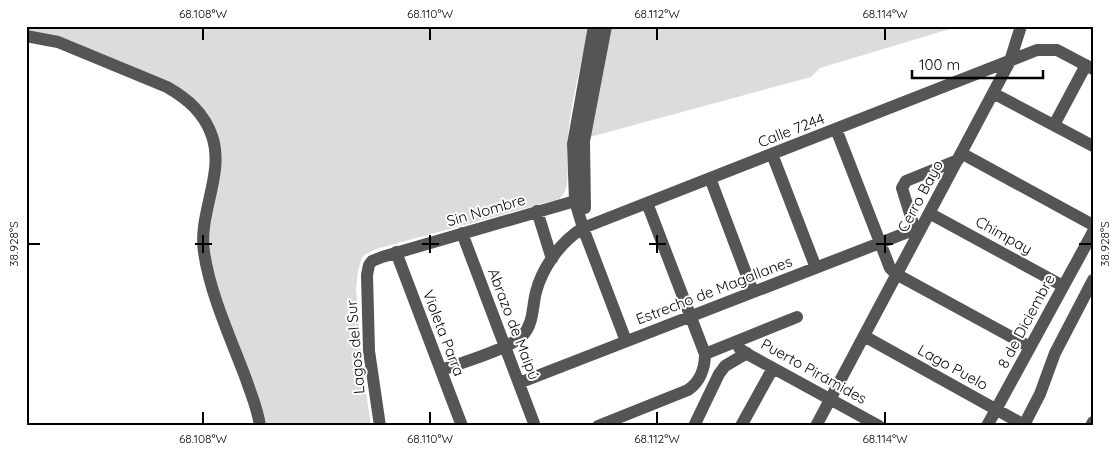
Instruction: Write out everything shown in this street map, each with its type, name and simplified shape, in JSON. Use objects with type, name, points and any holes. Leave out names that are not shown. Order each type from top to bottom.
[{"type":"street","points":[[594,26],[573,144],[583,228],[626,341]]},
{"type":"street","points":[[580,201],[584,141],[606,26]]},
{"type":"street","name":"Cerro Bayo","points":[[816,426],[918,229],[929,213],[1010,61],[1021,26]]},
{"type":"street","points":[[26,36],[58,42],[180,94],[201,114],[213,138],[215,152],[213,179],[204,222],[203,249],[205,263],[213,291],[252,397],[260,426]]},
{"type":"street","name":"Calle 7244","points":[[583,228],[1037,50],[1050,49],[1063,53],[1089,67]]},
{"type":"street","points":[[1054,125],[1089,67]]},
{"type":"street","points":[[993,93],[1093,146]]},
{"type":"street","points":[[836,129],[890,268],[896,274],[1030,347]]},
{"type":"street","points":[[772,154],[816,268]]},
{"type":"street","points":[[918,229],[902,188],[906,180],[959,157],[1092,233]]},
{"type":"street","points":[[710,178],[752,292]]},
{"type":"street","name":"Sin Nombre","points":[[369,265],[377,259],[396,252],[580,201]]},
{"type":"street","points":[[598,426],[688,390],[698,380],[705,358],[647,203]]},
{"type":"street","points":[[538,212],[552,259]]},
{"type":"street","name":"Chimpay","points":[[929,213],[1063,286]]},
{"type":"street","points":[[441,370],[505,347],[517,340],[527,330],[531,321],[539,282],[552,259],[569,239],[583,228]]},
{"type":"street","name":"Estrecho de Magallanes","points":[[519,383],[918,229]]},
{"type":"street","name":"Abrazo de Maipú","points":[[462,233],[535,426]]},
{"type":"street","name":"8 de Diciembre","points":[[987,426],[1092,233]]},
{"type":"street","name":"Violeta Parra","points":[[396,252],[462,426]]},
{"type":"street","name":"Lagos del Sur","points":[[369,265],[367,275],[368,336],[380,426]]},
{"type":"street","points":[[1025,425],[1040,394],[1055,353],[1093,280]]},
{"type":"street","points":[[705,358],[736,342],[797,318]]},
{"type":"street","name":"Lago Puelo","points":[[864,336],[1025,425]]},
{"type":"street","name":"Puerto Pirámides","points":[[736,342],[747,353],[830,399],[860,421],[879,426]]},
{"type":"street","points":[[694,426],[719,374],[725,366],[747,353]]},
{"type":"street","points":[[741,426],[773,368]]},
{"type":"street","points":[[1091,426],[1093,422]]},
{"type":"shaded area","points":[[26,26],[589,26],[570,117],[566,190],[559,199],[376,249],[366,254],[362,258],[358,271],[356,289],[362,366],[371,426],[260,426],[205,263],[213,138],[180,94],[26,36]]},
{"type":"shaded area","points":[[611,26],[960,26],[820,68],[811,77],[590,137]]}]
